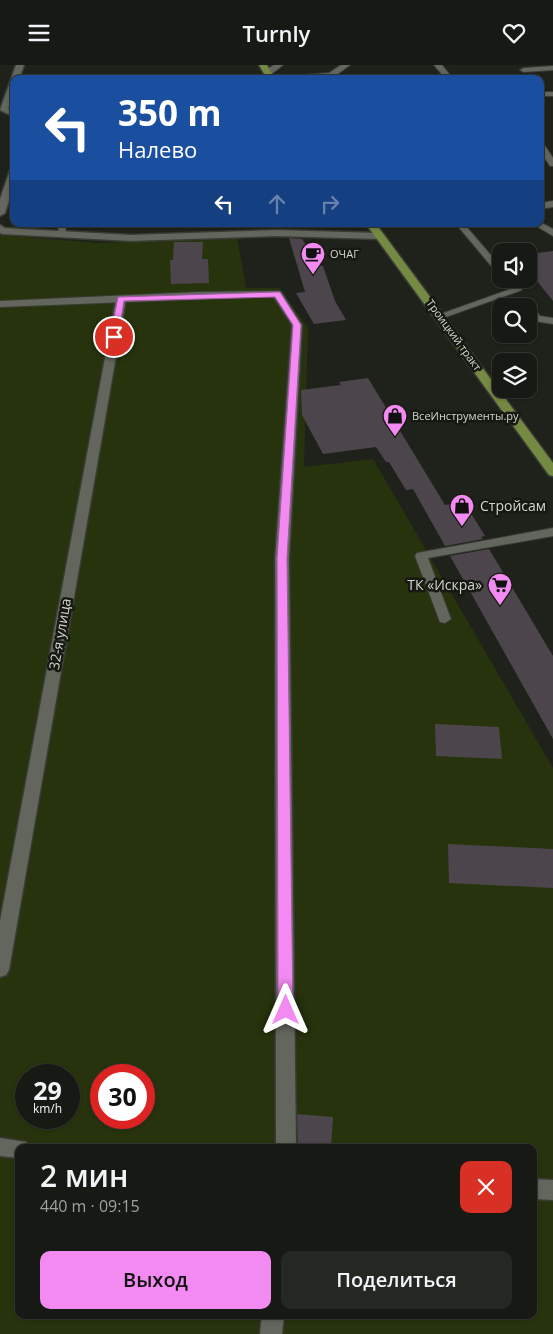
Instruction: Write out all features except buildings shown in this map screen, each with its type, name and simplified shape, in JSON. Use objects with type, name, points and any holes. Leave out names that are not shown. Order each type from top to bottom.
[{"type":"main road","name":"Троицкий тракт","points":[[373,227],[553,472]]},
{"type":"street","points":[[10,92],[4,110],[10,113]]},
{"type":"street","points":[[0,213],[10,182]]},
{"type":"street","points":[[1,230],[131,238],[277,233],[379,236]]},
{"type":"street","points":[[277,294],[297,325],[282,558],[286,1144]]},
{"type":"street","name":"32-я улица","points":[[0,970],[121,299]]},
{"type":"street","points":[[0,1147],[15,1149]]},
{"type":"street","points":[[537,1189],[553,1190]]},
{"type":"street","points":[[271,1334],[273,1319]]},
{"type":"lane","points":[[270,75],[279,65]]},
{"type":"lane","points":[[334,75],[346,65]]},
{"type":"lane","points":[[438,65],[447,75]]},
{"type":"lane","points":[[522,67],[553,68]]},
{"type":"lane","points":[[544,153],[551,167]]},
{"type":"lane","points":[[62,227],[62,235]]},
{"type":"lane","points":[[463,227],[492,261]]},
{"type":"lane","points":[[440,316],[518,290],[524,298]]},
{"type":"lane","points":[[0,304],[277,294]]},
{"type":"lane","points":[[537,319],[553,321]]},
{"type":"lane","points":[[445,619],[421,556],[553,532]]},
{"type":"green space","points":[[0,235],[98,243],[237,238],[246,288],[279,288],[308,328],[304,467],[373,459],[553,768],[553,1334],[0,1334]]},
{"type":"place","name":"ОЧАГ","points":[[313,275]]},
{"type":"place","name":"ВсеИнструменты.ру","points":[[395,437]]},
{"type":"place","name":"Стройсам","points":[[462,527]]},
{"type":"place","name":"ТК «Искра»","points":[[500,606]]},
{"type":"route","points":[[114,337],[121,299],[198,295],[277,294],[297,325],[282,558],[286,1010]]}]
